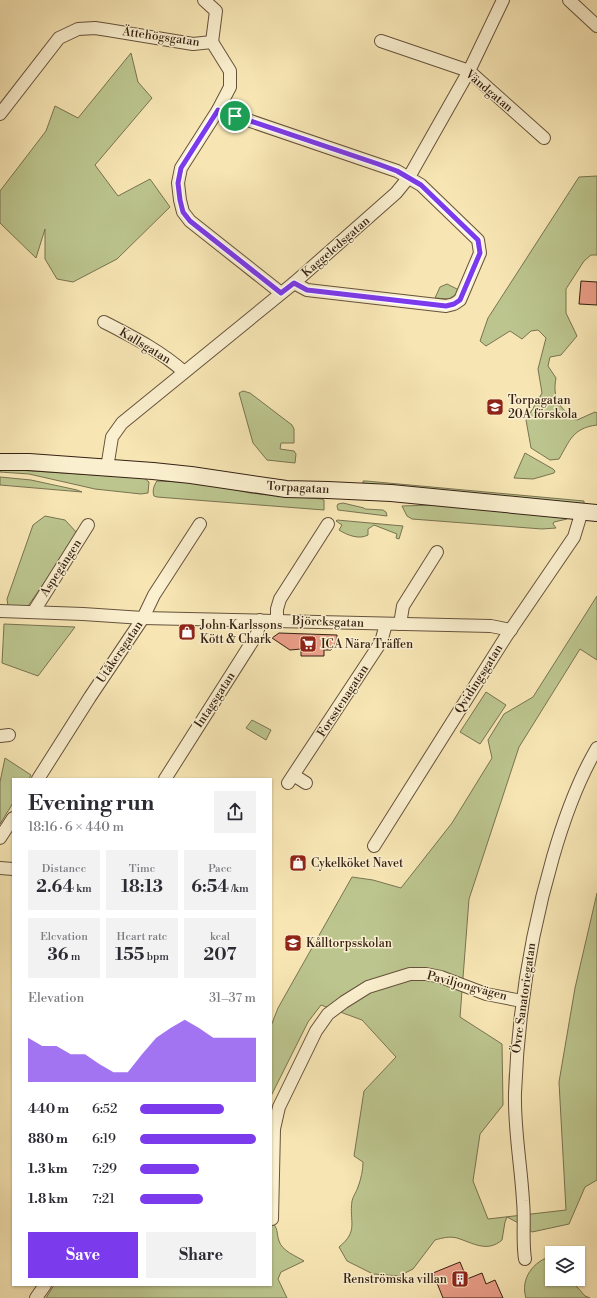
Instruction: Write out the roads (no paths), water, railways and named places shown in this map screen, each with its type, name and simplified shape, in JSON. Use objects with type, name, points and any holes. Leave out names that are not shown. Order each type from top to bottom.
[{"type":"street","points":[[204,0],[216,12],[212,42]]},
{"type":"street","name":"Kaggeledsgatan","points":[[107,468],[112,437],[122,423],[294,283],[396,193],[409,177],[469,71],[503,0]]},
{"type":"street","points":[[568,0],[597,26]]},
{"type":"street","name":"Ättehögsgatan","points":[[0,114],[59,38],[78,29],[95,28],[192,44],[212,42],[230,71],[230,87],[218,110],[181,168],[178,183],[183,212],[190,221],[281,293]]},
{"type":"street","name":"Vändgatan","points":[[381,41],[469,71],[544,138]]},
{"type":"street","points":[[218,110],[378,164],[409,177],[421,185],[478,240],[480,253],[460,300],[454,304],[446,306],[307,290],[294,283]]},
{"type":"street","name":"Kallsgatan","points":[[104,322],[175,363],[184,372]]},
{"type":"street","name":"Torpagatan","points":[[0,462],[107,468],[191,475],[286,489],[391,494],[590,512]]},
{"type":"street","name":"Qvidingsgatan","points":[[374,846],[511,630],[590,512]]},
{"type":"street","name":"Utåkersgatan","points":[[39,778],[86,703],[143,618],[154,595],[200,524]]},
{"type":"street","points":[[277,621],[277,610],[280,599],[328,524]]},
{"type":"street","name":"Aspegången","points":[[34,611],[88,525]]},
{"type":"street","points":[[400,624],[403,606],[437,552]]},
{"type":"street","name":"Björcksgatan","points":[[0,610],[143,618],[491,626],[511,630]]},
{"type":"street","name":"Intagsgatan","points":[[166,778],[257,634],[260,620]]},
{"type":"street","name":"Forsstenagatan","points":[[306,783],[292,780],[381,642],[386,624]]},
{"type":"street","name":"Övre Sanatoriegatan","points":[[525,1259],[522,1243],[523,1201],[515,1094],[516,1056],[522,1001],[541,899],[562,827],[579,783],[597,748]]},
{"type":"street","points":[[0,838],[12,820]]},
{"type":"street","points":[[0,868],[12,869]]},
{"type":"street","name":"Paviljongvägen","points":[[272,1219],[274,1129],[280,1107],[316,1031],[328,1014],[368,987],[410,974],[426,974],[442,977],[486,994],[522,1001]]},
{"type":"street","points":[[36,1298],[44,1286]]},
{"type":"place","name":"Torpagatan 20A förskola","points":[[495,407]]},
{"type":"place","name":"John Karlssons Kött & Chark","points":[[187,632]]},
{"type":"place","name":"ICA Nära Träffen","points":[[308,644]]},
{"type":"place","name":"Cykelköket Navet","points":[[298,863]]},
{"type":"place","name":"Kålltorpsskolan","points":[[293,943]]},
{"type":"place","name":"Renströmska villan","points":[[460,1279]]}]
